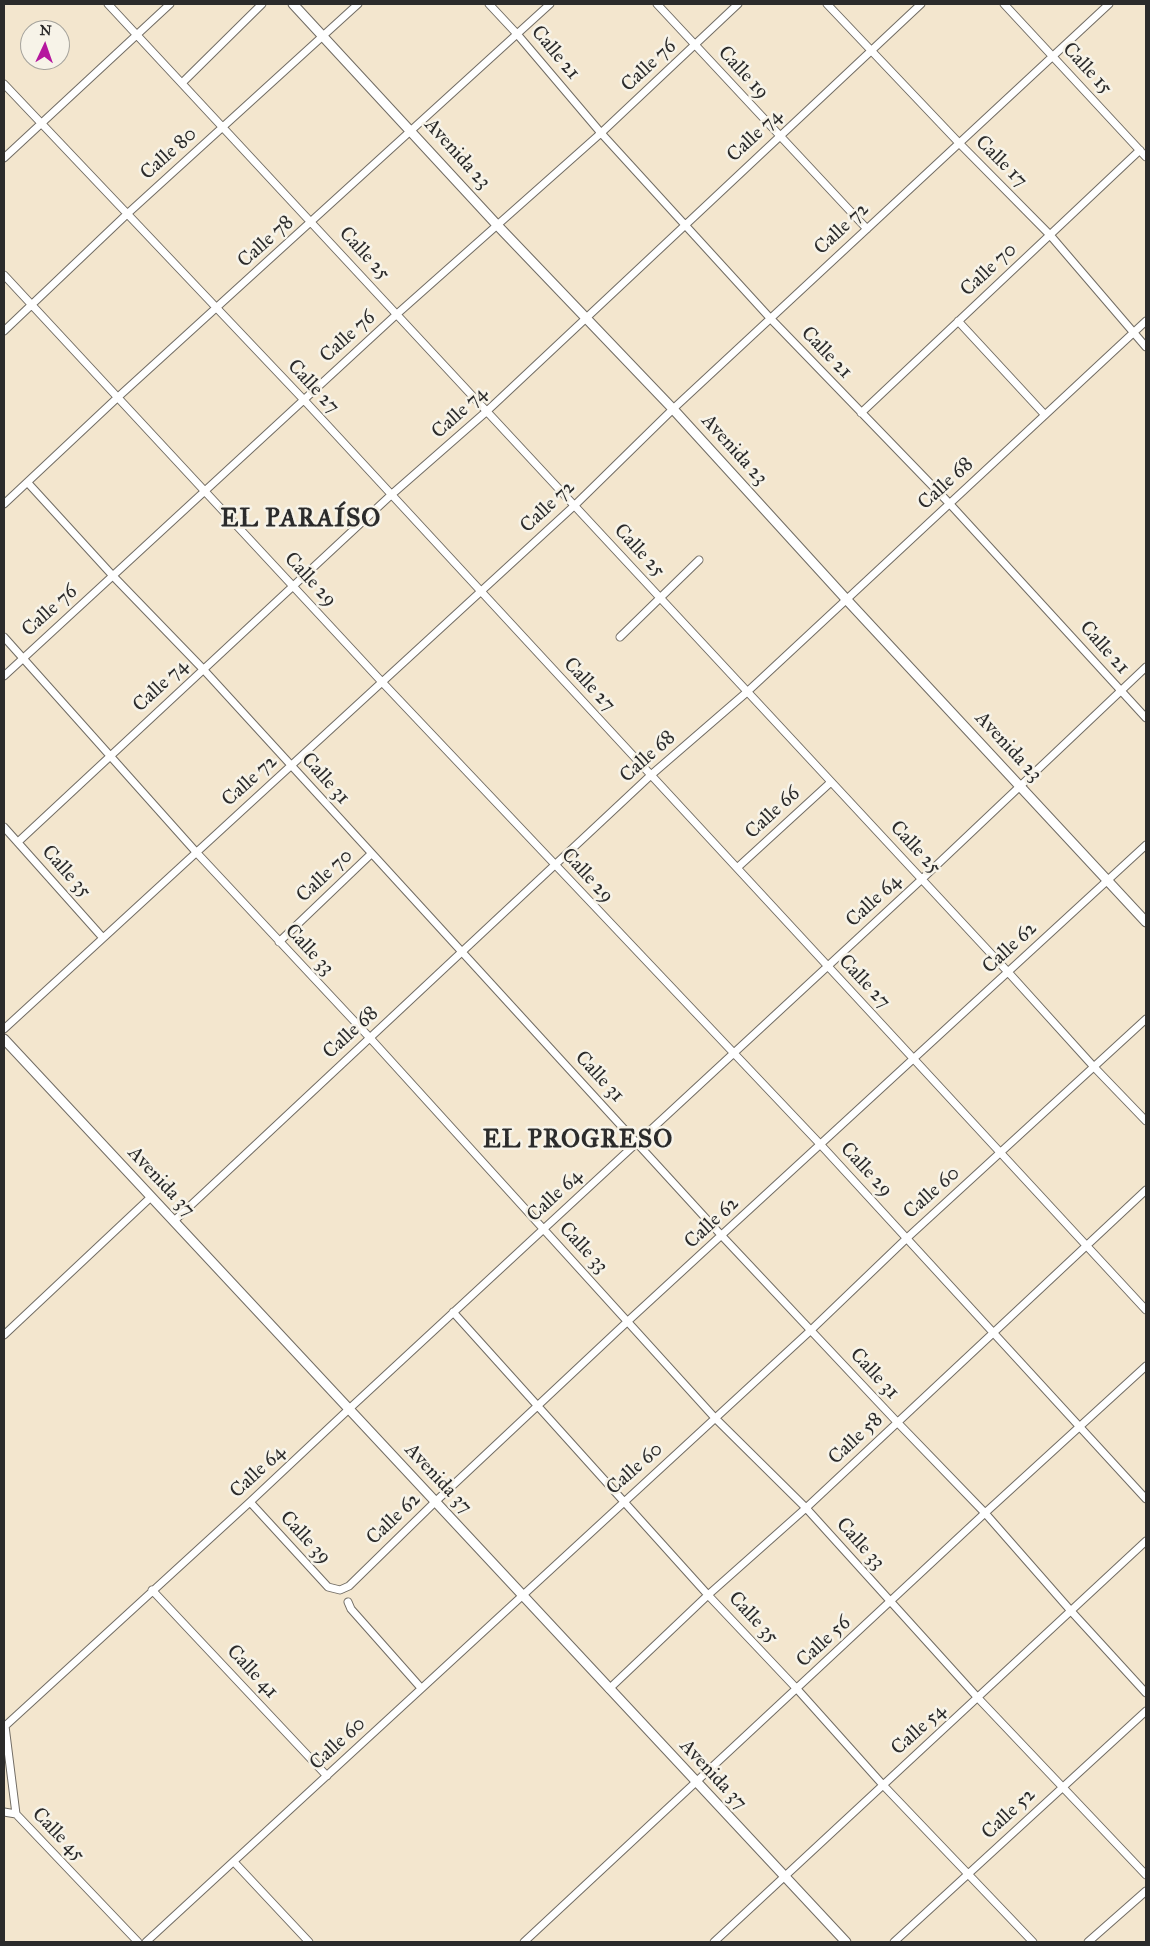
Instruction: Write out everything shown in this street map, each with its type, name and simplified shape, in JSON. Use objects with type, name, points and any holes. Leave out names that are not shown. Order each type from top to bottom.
[{"type":"street","name":"Calle 25","points":[[108,4],[922,879],[1094,1067],[1146,1120]]},
{"type":"street","points":[[4,158],[170,4]]},
{"type":"street","points":[[182,83],[262,4]]},
{"type":"street","name":"Avenida 23","points":[[293,4],[498,226],[673,409],[846,599],[1146,922]]},
{"type":"street","name":"Calle 80","points":[[4,331],[126,215],[358,4]]},
{"type":"street","name":"Calle 21","points":[[489,4],[601,133],[770,318],[949,503],[1146,718]]},
{"type":"street","name":"Calle 78","points":[[4,504],[117,398],[550,4]]},
{"type":"street","name":"Calle 19","points":[[657,4],[867,229]]},
{"type":"street","name":"Calle 76","points":[[4,676],[397,314],[601,133],[738,4]]},
{"type":"street","name":"Calle 17","points":[[827,4],[960,144],[1050,235],[1146,347]]},
{"type":"street","name":"Calle 74","points":[[18,842],[391,495],[487,411],[684,224],[921,4]]},
{"type":"street","name":"Calle 15","points":[[1004,4],[1146,157]]},
{"type":"street","name":"Calle 72","points":[[4,1029],[575,506],[673,409],[1109,4]]},
{"type":"street","name":"Calle 27","points":[[4,84],[126,215],[304,400],[1146,1310]]},
{"type":"street","name":"Calle 70","points":[[861,413],[1140,150]]},
{"type":"street","name":"Calle 29","points":[[4,275],[382,682],[820,1144],[1146,1499]]},
{"type":"street","points":[[958,321],[1045,415]]},
{"type":"street","name":"Calle 68","points":[[174,1221],[651,775],[747,692],[1146,321]]},
{"type":"street","name":"Calle 31","points":[[28,483],[113,576],[204,669],[722,1236],[897,1422],[985,1512],[1071,1611],[1146,1693]]},
{"type":"street","points":[[620,637],[699,560]]},
{"type":"street","name":"Calle 33","points":[[4,637],[109,757],[370,1038],[715,1418],[806,1508],[978,1698],[1146,1875]]},
{"type":"street","name":"Calle 64","points":[[4,1727],[250,1502],[348,1409],[922,879],[1146,667]]},
{"type":"street","name":"Calle 66","points":[[737,868],[831,782]]},
{"type":"street","name":"Calle 35","points":[[4,827],[103,938]]},
{"type":"street","name":"Calle 62","points":[[340,1590],[349,1586],[435,1502],[628,1321],[1146,845]]},
{"type":"street","name":"Calle 70","points":[[279,942],[372,854]]},
{"type":"street","name":"Calle 60","points":[[146,1942],[328,1776],[421,1688],[524,1596],[906,1238],[1146,1019]]},
{"type":"street","name":"Avenida 37","points":[[4,1039],[846,1942]]},
{"type":"street","name":"Calle 58","points":[[609,1689],[708,1595],[806,1508],[1146,1190]]},
{"type":"street","points":[[4,1335],[151,1197]]},
{"type":"street","name":"Calle 35","points":[[453,1312],[708,1595],[797,1689],[883,1785],[1033,1942]]},
{"type":"street","name":"Calle 56","points":[[524,1942],[891,1602],[985,1512],[1146,1366]]},
{"type":"street","name":"Calle 39","points":[[250,1502],[328,1587],[340,1590]]},
{"type":"street","name":"Calle 54","points":[[714,1942],[1146,1542]]},
{"type":"street","name":"Calle 41","points":[[152,1590],[328,1776]]},
{"type":"street","points":[[348,1602],[351,1609],[421,1688]]},
{"type":"street","name":"Calle 52","points":[[894,1942],[1146,1711]]},
{"type":"street","name":"Calle 45","points":[[4,1727],[16,1814],[138,1942]]},
{"type":"street","points":[[4,1812],[16,1814]]},
{"type":"street","points":[[234,1862],[310,1942]]},
{"type":"street","points":[[1088,1942],[1146,1891]]},
{"type":"district","name":"EL PARAÍSO","points":[[301,520]]},
{"type":"district","name":"EL PROGRESO","points":[[578,1141]]}]
